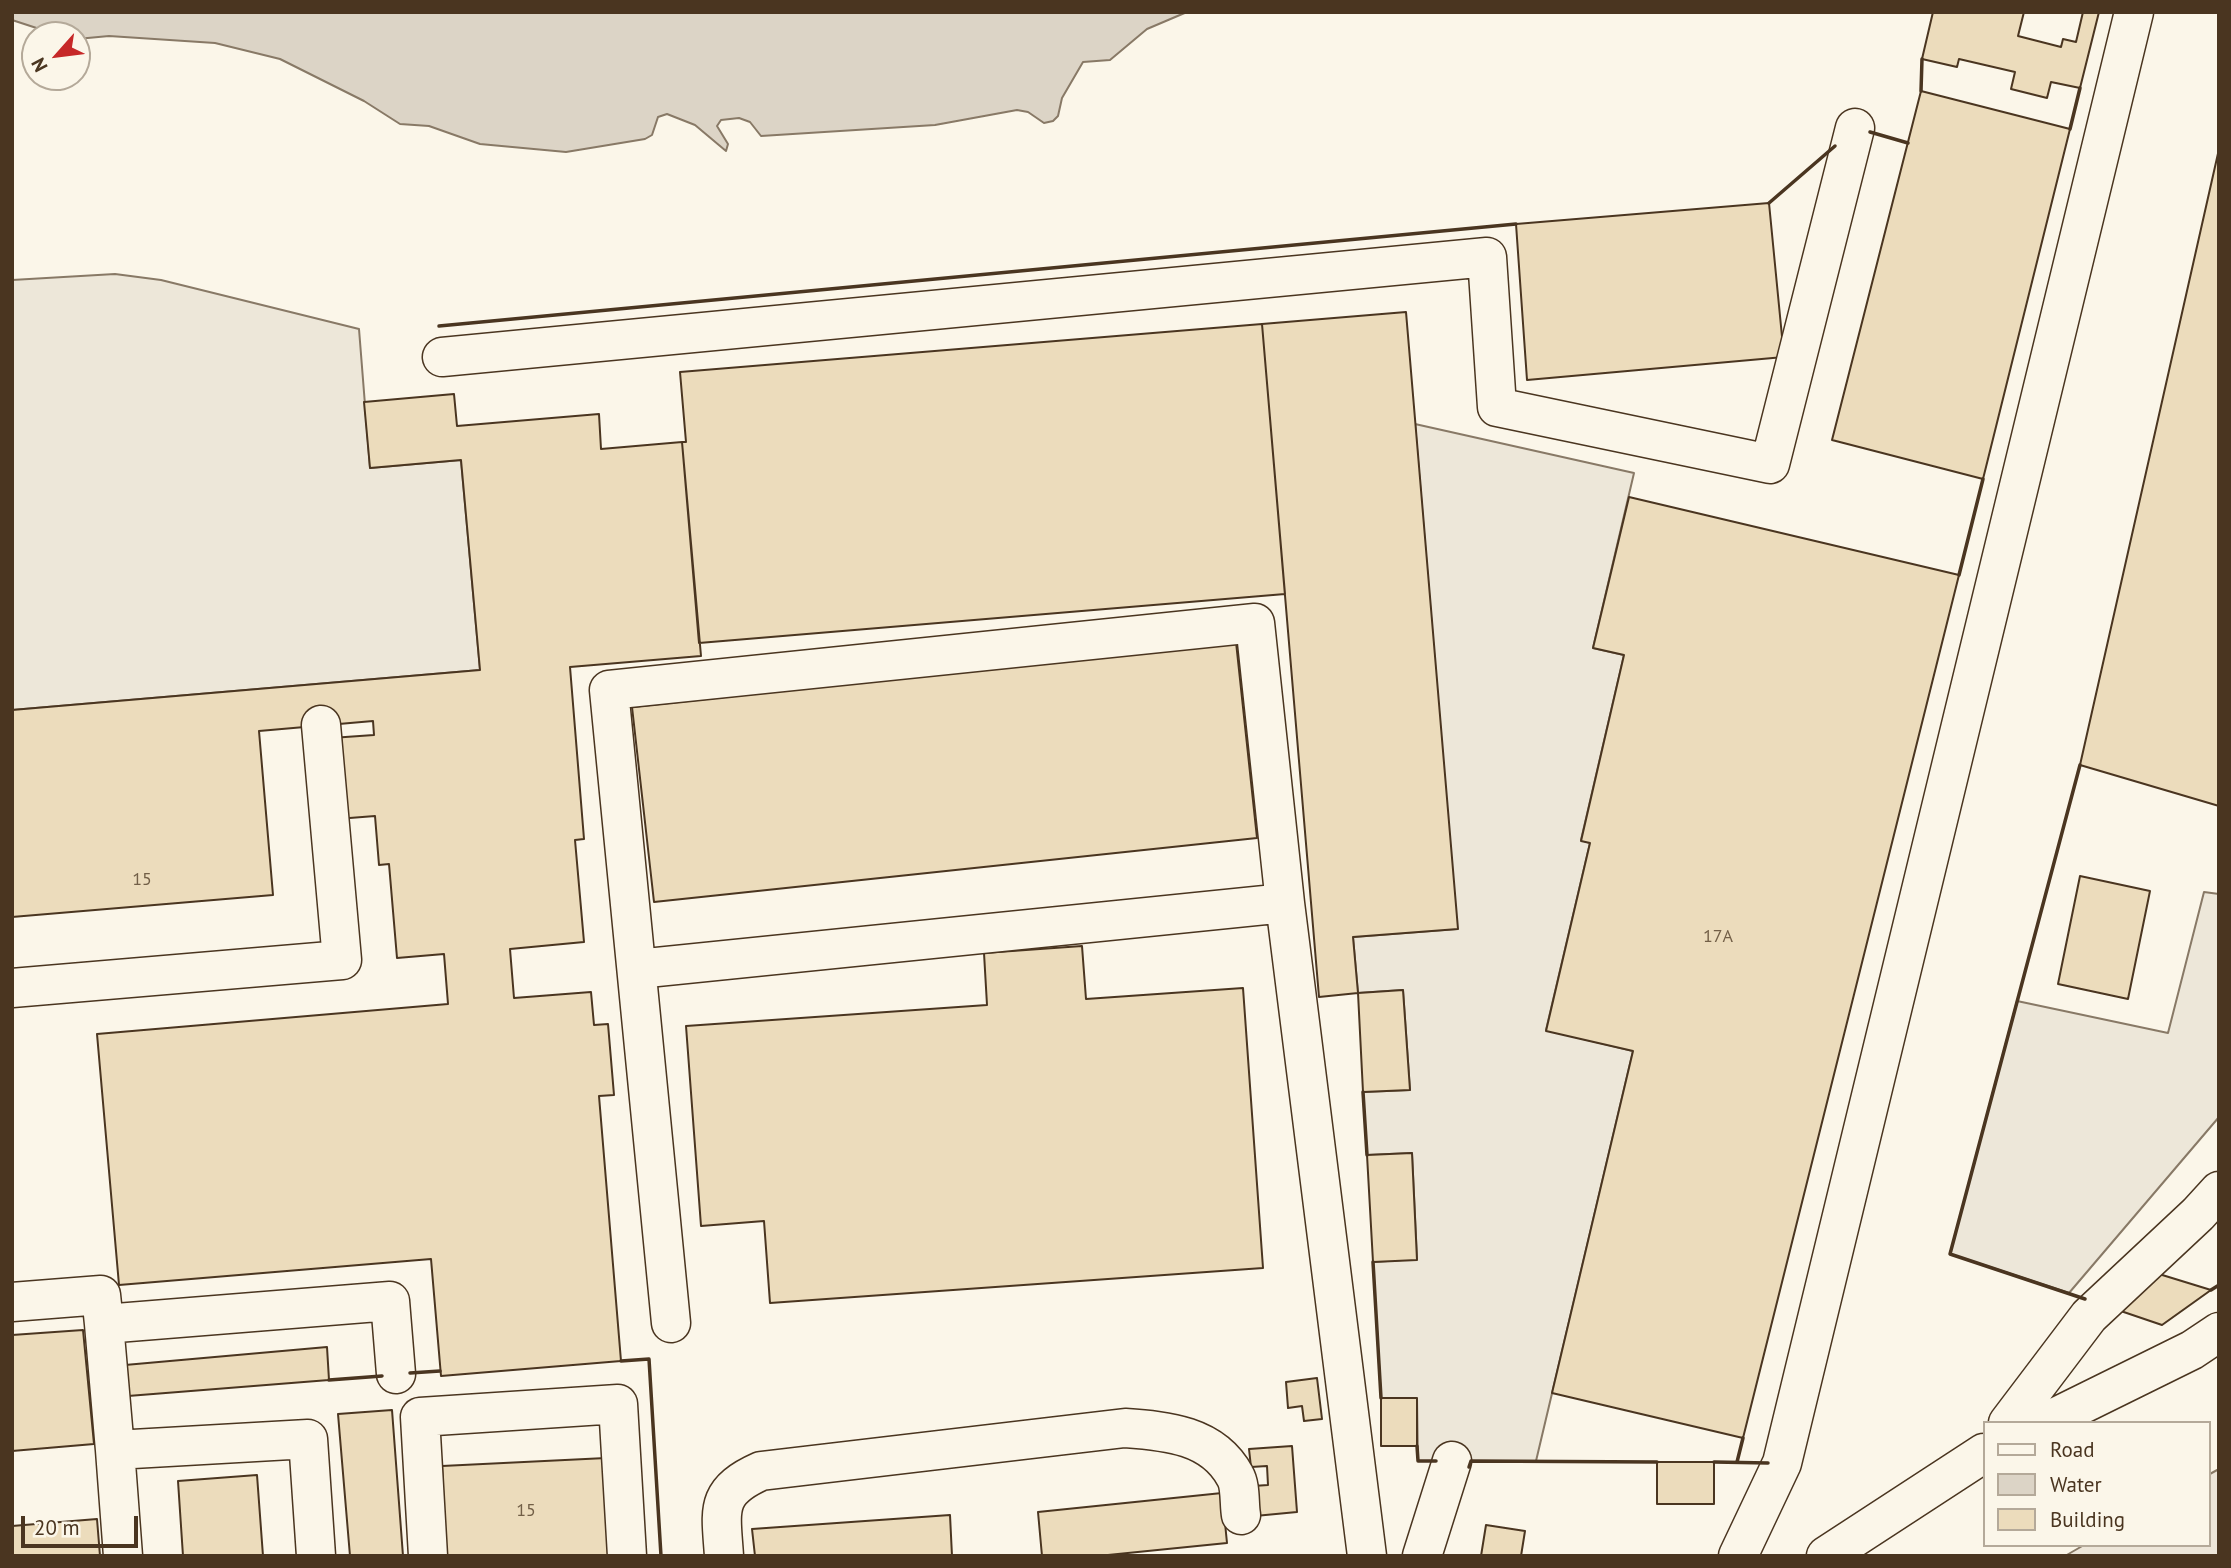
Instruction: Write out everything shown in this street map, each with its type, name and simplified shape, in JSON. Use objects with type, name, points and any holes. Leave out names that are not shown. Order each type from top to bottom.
[{"type":"lane","points":[[1738,1556],[1782,1463],[2134,12]]},
{"type":"lane","points":[[442,357],[1487,257],[1497,407],[1770,464],[1855,128]]},
{"type":"lane","points":[[671,1323],[609,690],[1255,623],[1285,903],[1367,1556]]},
{"type":"lane","points":[[12,988],[342,960],[321,725]]},
{"type":"lane","points":[[637,969],[1285,903]]},
{"type":"lane","points":[[2010,1421],[2089,1316],[2219,1191]]},
{"type":"lane","points":[[12,1302],[102,1295],[123,1556]]},
{"type":"lane","points":[[104,1324],[390,1301],[396,1374]]},
{"type":"lane","points":[[2048,1421],[2192,1350],[2219,1332]]},
{"type":"lane","points":[[428,1556],[420,1417],[618,1404],[626,1556]]},
{"type":"lane","points":[[724,1556],[720,1509],[736,1482],[761,1471],[1125,1428],[1170,1431],[1208,1446],[1236,1477],[1241,1515]]},
{"type":"lane","points":[[115,1450],[308,1439],[316,1556]]},
{"type":"lane","points":[[1826,1556],[1982,1454]]},
{"type":"lane","points":[[1422,1556],[1452,1461]]},
{"type":"shaded area","points":[[115,274],[161,280],[359,329],[370,468],[461,460],[480,670],[12,710],[12,280]]},
{"type":"shaded area","points":[[1415,424],[1634,473],[1593,648],[1624,655],[1581,840],[1590,843],[1546,1030],[1633,1051],[1536,1461],[1418,1461],[1417,1399],[1381,1398],[1373,1262],[1417,1259],[1412,1153],[1367,1155],[1363,1092],[1410,1090],[1403,990],[1358,993],[1353,937],[1457,929]]},
{"type":"shaded area","points":[[2204,892],[2219,894],[2219,1117],[2069,1293],[1950,1254],[2017,1001],[2168,1033]]},
{"type":"shaded area","points":[[2219,1469],[2219,1556],[2065,1556],[2081,1547],[2210,1547],[2210,1474]]},
{"type":"water","points":[[12,12],[1187,12],[1147,29],[1110,60],[1083,62],[1062,98],[1058,116],[1053,121],[1044,123],[1028,112],[1017,110],[935,125],[761,136],[750,122],[739,118],[721,120],[717,126],[728,144],[726,151],[695,125],[667,114],[658,117],[652,135],[645,139],[566,152],[480,144],[429,126],[400,124],[364,101],[280,59],[215,43],[109,36],[91,38],[91,21],[21,23],[12,20]]},
{"type":"building","points":[[1933,12],[2024,12],[2018,36],[2061,47],[2063,39],[2076,42],[2083,12],[2099,12],[2080,88],[2051,82],[2047,98],[2011,89],[2015,72],[1959,59],[1957,67],[1922,59]]},
{"type":"building","points":[[1921,91],[2070,129],[1983,479],[1832,440]]},
{"type":"building","points":[[2219,149],[2219,806],[2080,765]]},
{"type":"building","points":[[1769,203],[1784,357],[1527,380],[1516,224]]},
{"type":"building","points":[[1406,312],[1458,929],[1353,937],[1358,993],[1319,997],[1262,324]]},
{"type":"building","points":[[1262,324],[1285,594],[699,643],[682,442],[686,442],[680,372]]},
{"type":"building","points":[[454,394],[457,426],[599,414],[601,449],[682,442],[701,656],[570,667],[584,839],[575,840],[584,942],[510,949],[514,998],[591,992],[594,1025],[608,1024],[614,1095],[599,1096],[621,1361],[441,1376],[431,1259],[119,1285],[97,1034],[448,1004],[444,954],[397,958],[389,864],[379,865],[375,816],[337,819],[331,738],[374,735],[373,721],[259,731],[273,895],[12,917],[12,710],[480,670],[461,460],[370,468],[364,402]]},
{"type":"building","points":[[1629,497],[1959,575],[1743,1438],[1552,1393],[1633,1051],[1546,1031],[1590,843],[1581,841],[1624,655],[1593,648]]},
{"type":"building","points":[[1236,642],[1257,838],[654,902],[632,707]]},
{"type":"building","points":[[2080,876],[2150,891],[2128,999],[2058,984]]},
{"type":"building","points":[[1082,946],[1086,999],[1243,988],[1263,1268],[770,1303],[764,1221],[701,1226],[686,1026],[987,1005],[984,953]]},
{"type":"building","points":[[1403,990],[1410,1090],[1363,1092],[1358,993]]},
{"type":"building","points":[[1412,1153],[1417,1260],[1373,1262],[1367,1155]]},
{"type":"building","points":[[2146,1270],[2211,1290],[2162,1325],[2106,1306]]},
{"type":"building","points":[[83,1330],[94,1444],[12,1451],[12,1335]]},
{"type":"building","points":[[327,1347],[329,1380],[128,1396],[125,1365]]},
{"type":"building","points":[[1317,1378],[1322,1419],[1304,1421],[1302,1406],[1288,1408],[1286,1382]]},
{"type":"building","points":[[1381,1398],[1417,1398],[1417,1446],[1381,1446]]},
{"type":"building","points":[[392,1410],[403,1556],[350,1556],[338,1414]]},
{"type":"building","points":[[1292,1446],[1297,1512],[1255,1516],[1253,1486],[1268,1485],[1267,1466],[1251,1467],[1249,1449]]},
{"type":"building","points":[[606,1458],[611,1556],[446,1556],[442,1466]]},
{"type":"building","points":[[1657,1462],[1714,1462],[1714,1504],[1657,1504]]},
{"type":"building","points":[[257,1475],[263,1556],[183,1556],[178,1481]]},
{"type":"building","points":[[1222,1493],[1227,1543],[1098,1556],[1042,1556],[1038,1512]]},
{"type":"building","points":[[950,1515],[952,1556],[755,1556],[752,1529]]},
{"type":"building","points":[[97,1519],[100,1556],[12,1556],[12,1526]]},
{"type":"building","points":[[1486,1525],[1525,1531],[1521,1556],[1481,1556]]},
{"type":"wall","points":[[1921,91],[1922,59]]},
{"type":"wall","points":[[2070,129],[2080,88]]},
{"type":"wall","points":[[1870,132],[1908,143]]},
{"type":"wall","points":[[1769,203],[1835,146]]},
{"type":"wall","points":[[439,326],[1516,224]]},
{"type":"wall","points":[[1959,575],[1983,479]]},
{"type":"wall","points":[[2080,765],[1950,1254],[2085,1299]]},
{"type":"wall","points":[[1363,1092],[1367,1155]]},
{"type":"wall","points":[[1373,1262],[1381,1398]]},
{"type":"wall","points":[[2211,1290],[2219,1285]]},
{"type":"wall","points":[[621,1361],[649,1359],[661,1556]]},
{"type":"wall","points":[[410,1373],[440,1371]]},
{"type":"wall","points":[[329,1380],[382,1376]]},
{"type":"wall","points":[[1737,1462],[1743,1438]]},
{"type":"wall","points":[[1417,1446],[1418,1461],[1436,1461]]},
{"type":"wall","points":[[1469,1467],[1471,1461],[1657,1462]]},
{"type":"wall","points":[[1714,1462],[1768,1463]]}]
